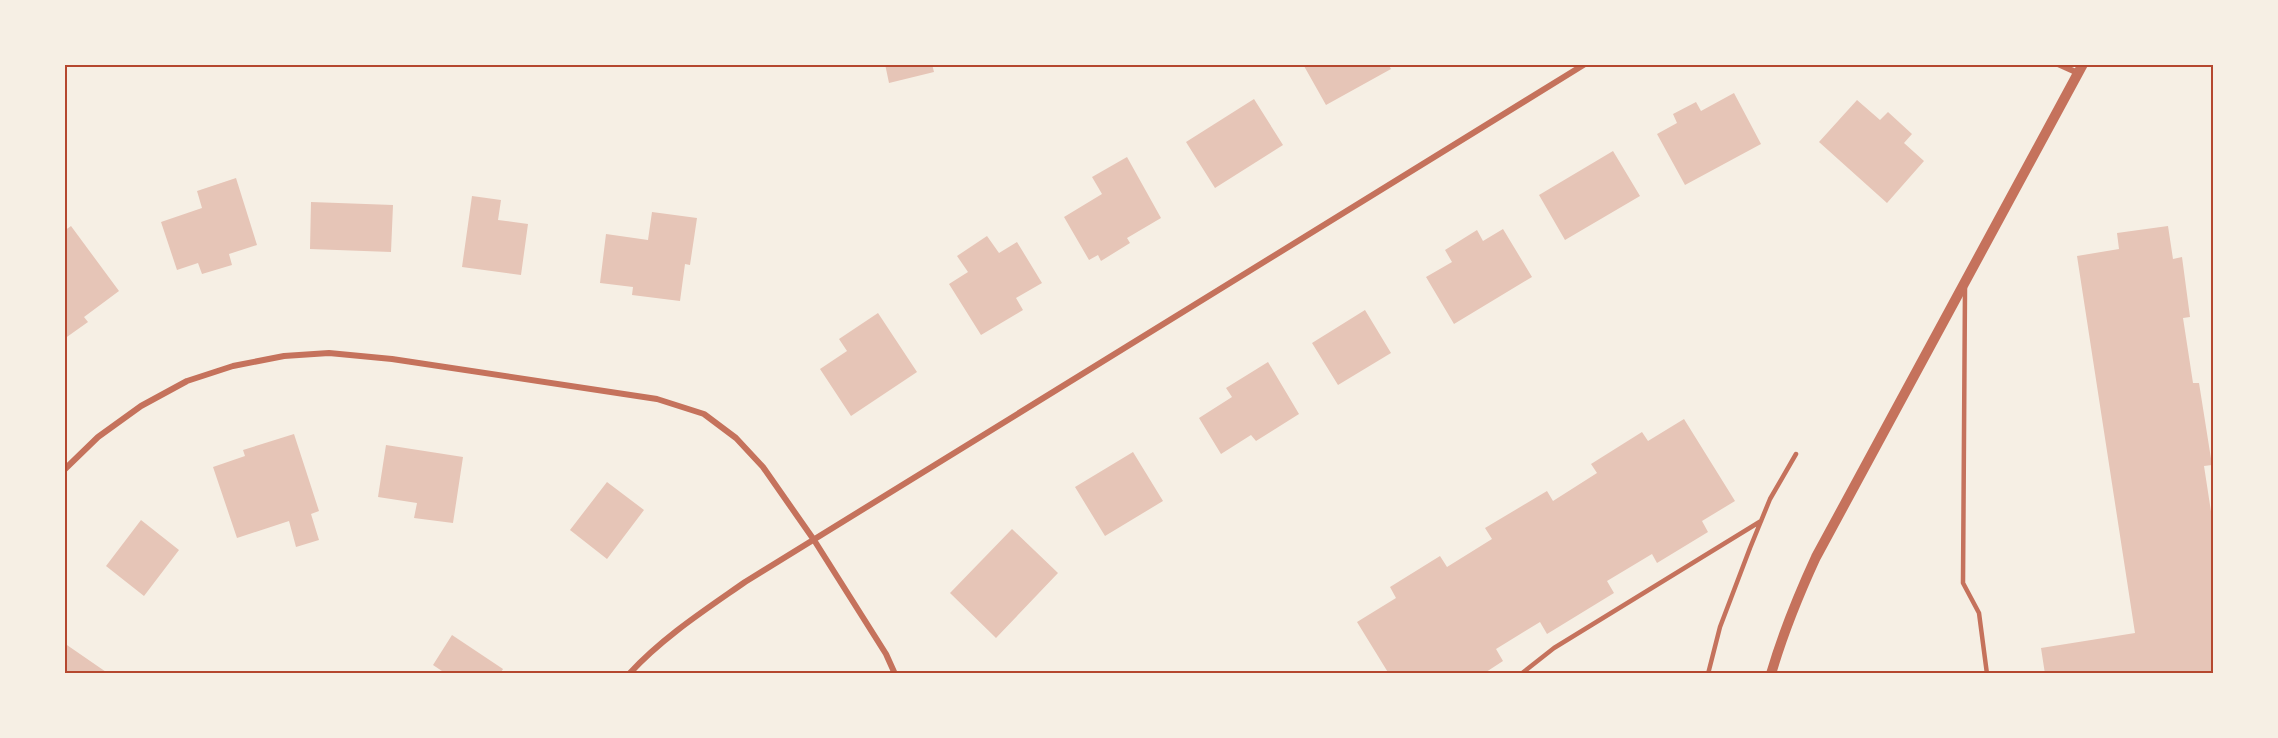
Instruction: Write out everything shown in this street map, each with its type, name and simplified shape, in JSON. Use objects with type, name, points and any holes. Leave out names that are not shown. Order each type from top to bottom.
[{"type":"street","points":[[629,674],[645,656],[746,582],[1585,64]]},
{"type":"street","points":[[1771,674],[1788,620],[1816,558],[2081,69],[2058,64]]},
{"type":"street","points":[[64,470],[98,437],[141,406],[187,381],[233,366],[284,356],[329,353],[392,359],[657,399],[704,414],[736,438],[763,467],[814,540],[886,654],[895,674]]},
{"type":"lane","points":[[1965,282],[1963,583],[1979,613],[1987,674]]},
{"type":"lane","points":[[1708,674],[1720,627],[1761,521],[1770,499],[1796,454]]},
{"type":"lane","points":[[1521,674],[1554,648],[1761,521]]},
{"type":"building","points":[[885,64],[932,64],[934,72],[889,83]]},
{"type":"building","points":[[1306,64],[1388,64],[1391,69],[1326,105],[1304,66]]},
{"type":"building","points":[[1734,93],[1761,144],[1685,185],[1657,134],[1677,123],[1673,114],[1696,102],[1701,111]]},
{"type":"building","points":[[1254,99],[1283,145],[1215,188],[1186,142]]},
{"type":"building","points":[[1857,100],[1880,120],[1888,112],[1912,134],[1904,143],[1924,161],[1887,203],[1819,142]]},
{"type":"building","points":[[1613,151],[1640,196],[1565,240],[1539,195]]},
{"type":"building","points":[[1127,157],[1161,218],[1127,238],[1130,243],[1101,261],[1098,255],[1089,260],[1064,217],[1102,194],[1092,177]]},
{"type":"building","points":[[236,178],[257,245],[229,254],[232,265],[202,274],[198,263],[177,270],[161,222],[202,208],[197,191]]},
{"type":"building","points":[[472,196],[501,200],[498,220],[528,224],[521,275],[462,267]]},
{"type":"building","points":[[311,202],[393,205],[391,252],[310,249]]},
{"type":"building","points":[[652,212],[697,218],[690,265],[685,264],[680,301],[632,295],[633,287],[600,283],[606,234],[648,240]]},
{"type":"building","points":[[71,226],[119,291],[84,317],[88,322],[64,339],[64,231]]},
{"type":"building","points":[[2168,226],[2173,259],[2182,257],[2190,317],[2183,318],[2193,383],[2199,383],[2212,465],[2204,466],[2214,531],[2214,674],[2045,674],[2041,648],[2135,633],[2077,256],[2119,249],[2117,233]]},
{"type":"building","points":[[1503,229],[1532,277],[1454,324],[1426,277],[1452,262],[1445,250],[1477,230],[1483,241]]},
{"type":"building","points":[[987,236],[999,253],[1017,242],[1042,283],[1016,298],[1023,310],[981,335],[949,284],[968,272],[957,256]]},
{"type":"building","points":[[1365,310],[1391,353],[1338,385],[1312,343]]},
{"type":"building","points":[[878,313],[917,372],[851,416],[820,369],[847,351],[839,339]]},
{"type":"building","points":[[1268,362],[1299,414],[1256,441],[1251,435],[1221,454],[1199,418],[1232,397],[1226,388]]},
{"type":"building","points":[[1684,419],[1735,501],[1702,521],[1708,532],[1657,563],[1652,554],[1607,581],[1614,593],[1547,634],[1540,622],[1496,649],[1503,661],[1483,674],[1389,674],[1357,622],[1396,598],[1390,587],[1440,556],[1447,567],[1492,539],[1485,528],[1547,491],[1553,501],[1597,473],[1591,464],[1642,432],[1648,441]]},
{"type":"building","points":[[294,434],[319,511],[311,514],[319,540],[296,547],[289,521],[237,538],[213,467],[245,456],[243,450]]},
{"type":"building","points":[[386,445],[463,457],[453,523],[414,518],[417,503],[378,497]]},
{"type":"building","points":[[1133,452],[1163,501],[1105,536],[1075,487]]},
{"type":"building","points":[[607,482],[644,510],[607,559],[570,530]]},
{"type":"building","points":[[141,520],[179,550],[144,596],[106,566]]},
{"type":"building","points":[[1012,529],[1058,573],[996,638],[950,593]]},
{"type":"building","points":[[452,635],[503,669],[500,674],[440,674],[442,671],[433,665]]},
{"type":"building","points":[[64,643],[109,674],[64,674]]}]
